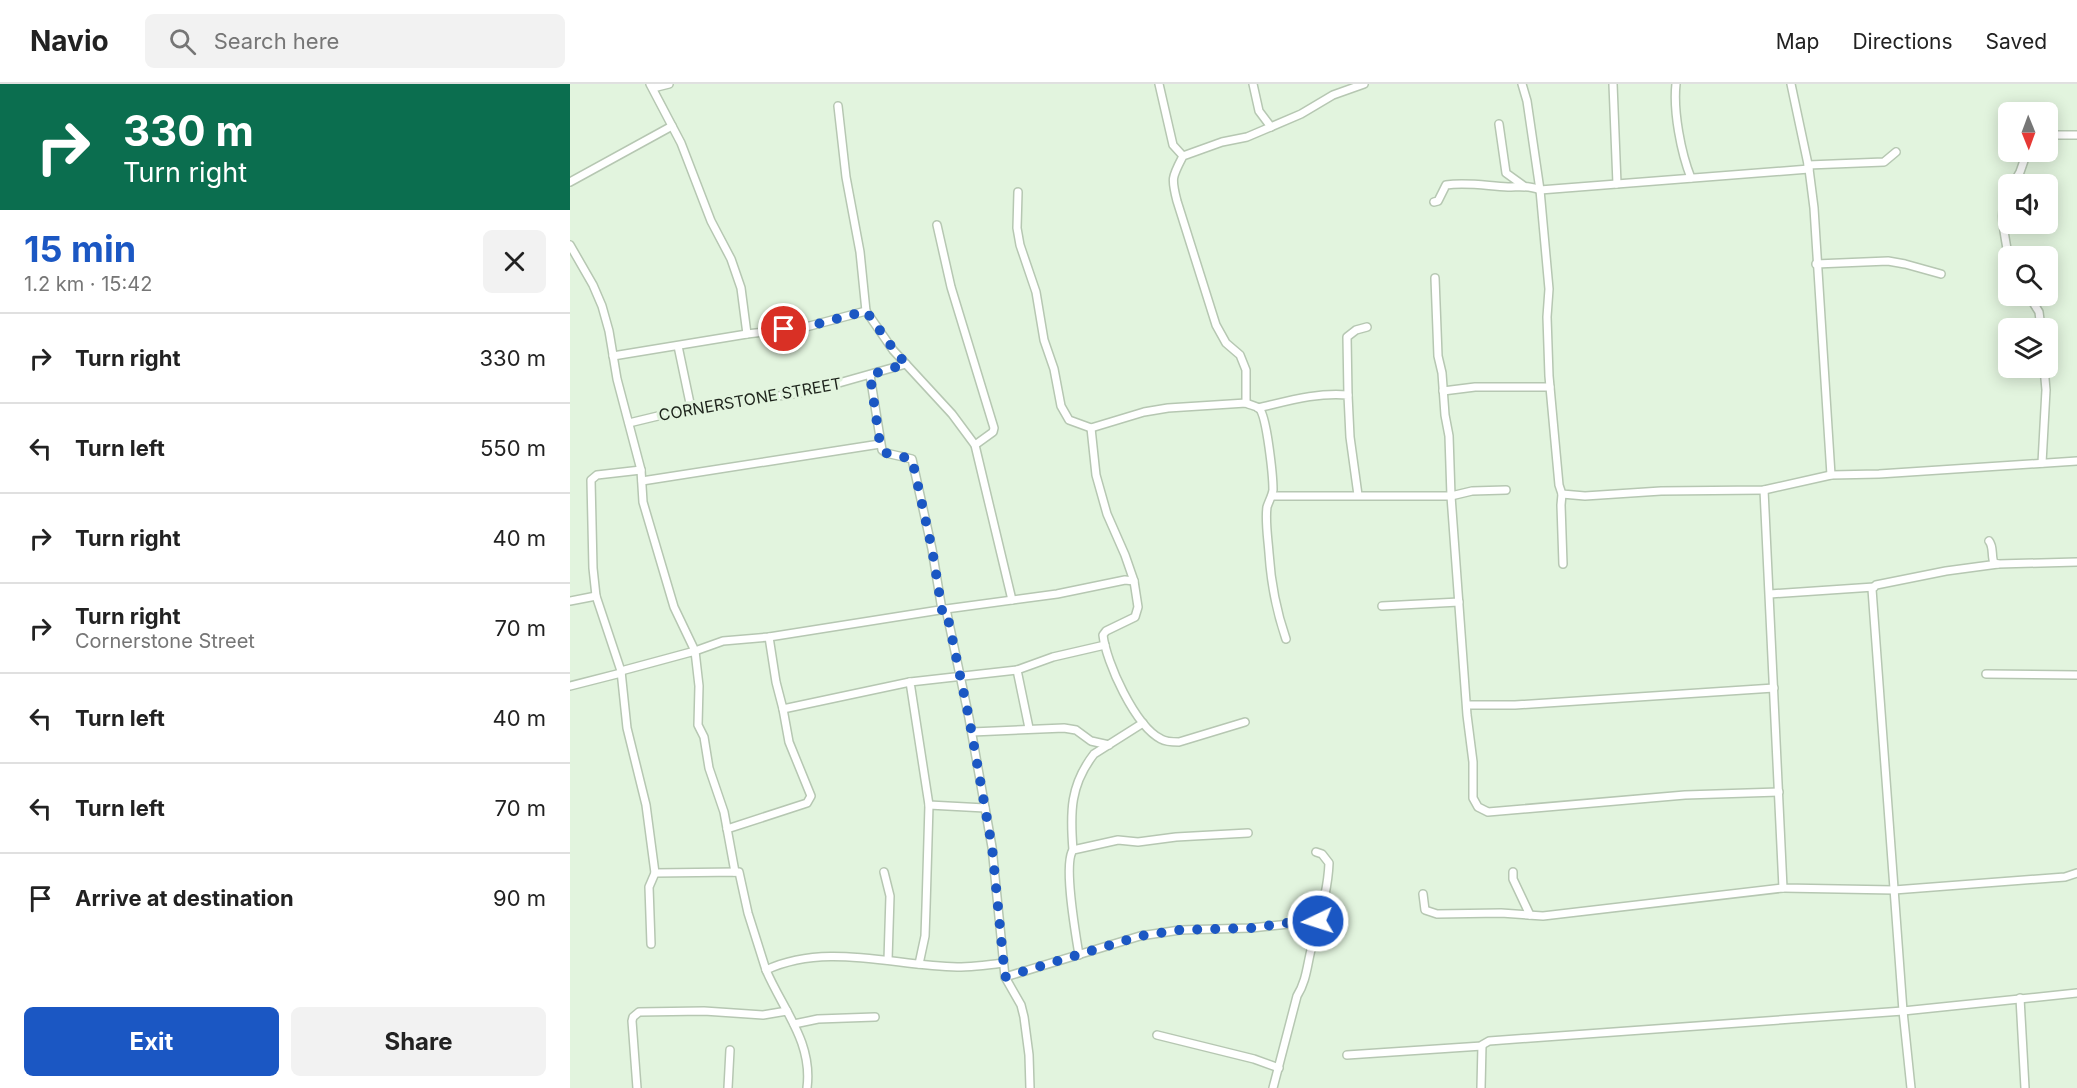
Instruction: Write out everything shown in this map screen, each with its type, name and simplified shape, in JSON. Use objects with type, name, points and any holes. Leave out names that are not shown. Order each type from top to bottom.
[{"type":"street","points":[[669,84],[651,86],[672,126],[741,288],[747,334]]},
{"type":"street","points":[[1159,84],[1173,145],[1183,156]]},
{"type":"street","points":[[1253,84],[1262,117],[1271,127]]},
{"type":"street","points":[[1246,403],[1246,370],[1240,355],[1226,343],[1216,326],[1173,186],[1173,175],[1183,156],[1257,133],[1301,114],[1333,95],[1364,84]]},
{"type":"street","points":[[1522,84],[1527,101],[1540,190],[1549,289],[1547,317],[1550,387],[1557,467],[1562,494],[1563,564]]},
{"type":"street","points":[[1613,84],[1617,184]]},
{"type":"street","points":[[1676,84],[1676,105],[1685,158],[1691,178]]},
{"type":"street","points":[[1791,84],[1809,167],[1814,208],[1831,475]]},
{"type":"street","points":[[838,106],[846,177],[860,252],[866,311],[894,350],[952,414],[975,445],[1012,600]]},
{"type":"street","points":[[1257,133],[1262,117]]},
{"type":"street","points":[[1499,124],[1506,173],[1524,186]]},
{"type":"street","points":[[570,182],[672,126]]},
{"type":"street","points":[[2058,135],[2077,135]]},
{"type":"street","points":[[1434,202],[1438,201],[1446,185],[1461,183],[1524,186],[1540,190],[1884,162],[1896,152]]},
{"type":"street","points":[[1018,192],[1017,228],[1020,246],[1036,292],[1044,340],[1054,369],[1061,406],[1069,420],[1091,428],[1144,412],[1168,408],[1246,403],[1258,408],[1264,418],[1272,496],[1267,512],[1272,589],[1277,614],[1286,639]]},
{"type":"street","points":[[937,225],[951,287],[994,428],[975,445]]},
{"type":"street","points":[[570,245],[602,306],[641,470],[643,502],[650,519],[668,591],[695,651],[699,686],[698,725],[704,737],[709,768],[724,812],[735,872]]},
{"type":"street","points":[[1816,264],[1888,261],[1941,274]]},
{"type":"street","points":[[1435,278],[1438,356],[1449,436],[1451,496],[1472,754],[1473,798],[1478,807],[1488,813],[1674,795],[1779,792]]},
{"type":"street","points":[[614,356],[747,334],[806,327],[866,311]]},
{"type":"street","points":[[1358,495],[1350,437],[1347,337],[1356,330],[1367,327]]},
{"type":"street","points":[[678,346],[691,408]]},
{"type":"street","name":"CORNERSTONE STREET","points":[[629,423],[691,408],[807,392],[906,364]]},
{"type":"street","points":[[870,375],[882,450],[912,459],[972,732],[992,847],[1005,977],[1024,1017],[1030,1088]]},
{"type":"street","points":[[2042,463],[2045,378]]},
{"type":"street","points":[[1443,391],[1475,387],[1550,387]]},
{"type":"street","points":[[1258,408],[1297,398],[1348,395]]},
{"type":"street","points":[[1091,428],[1096,475],[1107,514],[1130,568],[1138,607],[1137,615],[1104,633],[1105,645],[1116,679],[1143,723],[1160,738],[1174,742],[1245,723]]},
{"type":"street","points":[[642,481],[880,444]]},
{"type":"street","points":[[1562,494],[1585,496],[1661,491],[1764,490],[1831,475],[2077,461]]},
{"type":"street","points":[[641,470],[597,475],[591,480],[596,596],[621,672],[627,728],[646,805],[655,873],[649,887],[651,944]]},
{"type":"street","points":[[1272,496],[1451,496],[1472,491],[1506,490]]},
{"type":"street","points":[[1764,490],[1783,888]]},
{"type":"street","points":[[1989,541],[1994,563],[1998,564]]},
{"type":"street","points":[[1770,594],[1874,587],[1946,571],[1998,564],[2077,562]]},
{"type":"street","points":[[1125,580],[1130,568]]},
{"type":"street","points":[[570,686],[723,642],[1067,593],[1125,580],[1134,582]]},
{"type":"street","points":[[1874,587],[1872,601],[1903,1011],[1911,1088]]},
{"type":"street","points":[[570,601],[596,596]]},
{"type":"street","points":[[1382,606],[1459,602]]},
{"type":"street","points":[[727,829],[807,803],[811,796],[789,742],[769,637]]},
{"type":"street","points":[[783,709],[910,682],[1017,670],[1053,657],[1105,645]]},
{"type":"street","points":[[1017,670],[1029,728]]},
{"type":"street","points":[[1986,674],[2077,675]]},
{"type":"street","points":[[910,682],[929,805],[927,907],[925,936],[919,964]]},
{"type":"street","points":[[1467,705],[1492,706],[1774,688]]},
{"type":"street","points":[[1079,956],[1071,891],[1070,857],[1073,850],[1071,808],[1074,790],[1094,754],[1143,723]]},
{"type":"street","points":[[972,732],[1029,728],[1071,729],[1079,731],[1091,741],[1109,745]]},
{"type":"street","points":[[1091,741],[1094,754]]},
{"type":"street","points":[[929,805],[985,808]]},
{"type":"street","points":[[1073,850],[1118,840],[1138,842],[1176,837],[1248,833]]},
{"type":"street","points":[[1273,1088],[1297,996],[1304,986],[1328,881],[1329,863],[1322,854],[1316,852]]},
{"type":"street","points":[[655,873],[739,872],[748,913],[766,970],[800,1034],[804,1050],[807,1088]]},
{"type":"street","points":[[884,872],[890,896],[888,960]]},
{"type":"street","points":[[1513,872],[1513,879],[1530,915]]},
{"type":"street","points":[[1423,894],[1424,908],[1429,913],[1558,915],[1783,888],[1894,890],[2065,878],[2077,873]]},
{"type":"street","points":[[1005,977],[1140,936],[1180,930],[1251,928],[1318,921]]},
{"type":"street","points":[[766,970],[793,960],[840,957],[958,967],[1003,963]]},
{"type":"street","points":[[1347,1055],[1482,1046],[1483,1043],[1490,1041],[1508,1039],[1563,1037],[1903,1011],[2077,993]]},
{"type":"street","points":[[2020,998],[2025,1088]]},
{"type":"street","points":[[637,1088],[632,1021],[639,1012],[704,1011],[763,1015],[787,1011]]},
{"type":"street","points":[[794,1024],[835,1018],[875,1017]]},
{"type":"street","points":[[1157,1035],[1254,1059],[1279,1068]]},
{"type":"street","points":[[1481,1088],[1482,1046]]},
{"type":"street","points":[[728,1088],[730,1050]]},
{"type":"route","points":[[784,329],[806,327],[866,311],[906,364],[870,375],[880,444],[886,453],[912,459],[918,484],[942,610],[946,609],[979,771],[992,847],[1005,977],[1140,936],[1180,930],[1251,928],[1318,921]]}]
